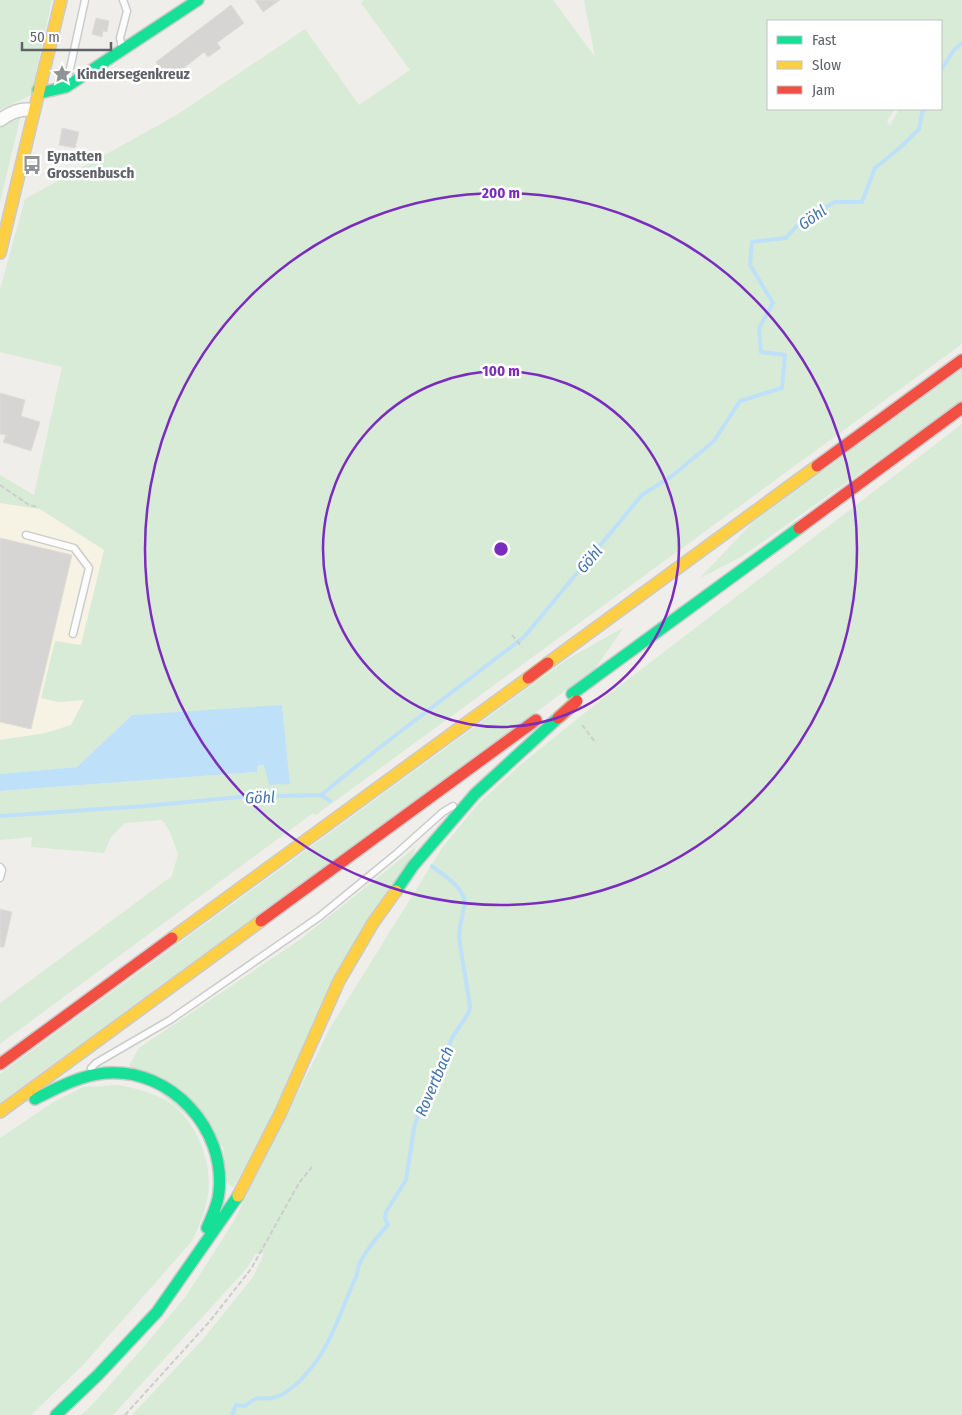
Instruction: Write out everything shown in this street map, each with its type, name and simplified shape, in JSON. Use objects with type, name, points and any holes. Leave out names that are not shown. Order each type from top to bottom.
[{"type":"main road","points":[[0,253],[60,0]]},
{"type":"main road","points":[[38,90],[44,92],[66,87],[198,0]]},
{"type":"main road","points":[[0,1064],[962,360]]},
{"type":"main road","points":[[3,1110],[392,826],[574,698],[589,681],[962,408]]},
{"type":"main road","points":[[56,1415],[98,1375],[156,1312],[237,1199],[281,1112],[339,981],[372,923],[426,849],[551,714]]},
{"type":"main road","points":[[3,1110],[30,1101],[84,1076],[117,1072],[145,1078],[186,1103],[200,1118],[219,1162],[219,1193],[199,1252]]},
{"type":"street","points":[[0,120],[11,112],[26,109],[33,110]]},
{"type":"lane","points":[[66,87],[85,0]]},
{"type":"lane","points":[[123,0],[127,11],[120,38],[123,50]]},
{"type":"lane","points":[[26,535],[74,548],[89,568],[72,634]]},
{"type":"lane","points":[[84,1076],[96,1064],[170,1020],[319,917],[396,854],[443,812],[475,794]]},
{"type":"lane","points":[[0,867],[2,870],[0,878]]},
{"type":"path","points":[[0,485],[29,505],[39,507]]},
{"type":"path","points":[[512,635],[522,647]]},
{"type":"path","points":[[582,725],[596,743]]},
{"type":"path","points":[[125,1415],[205,1327],[251,1269],[299,1183],[312,1166]]},
{"type":"shaded area","points":[[0,503],[40,509],[104,550],[81,645],[42,698],[58,702],[84,700],[71,725],[46,733],[0,740]]},
{"type":"green space","points":[[0,0],[52,0],[31,95],[0,110]]},
{"type":"green space","points":[[364,0],[553,0],[595,57],[584,0],[962,0],[962,344],[316,815],[313,813],[0,1044],[0,1003],[172,876],[178,854],[170,832],[162,820],[125,823],[111,837],[104,853],[31,847],[32,837],[0,840],[0,791],[257,772],[257,766],[265,765],[269,785],[290,783],[282,706],[132,715],[77,767],[0,774],[0,740],[46,733],[71,725],[84,700],[58,702],[41,698],[55,641],[81,645],[104,550],[40,509],[0,503],[0,475],[34,495],[62,367],[0,352],[0,289],[25,199],[175,116],[305,29],[359,105],[410,70],[361,3]]},
{"type":"green space","points":[[21,115],[0,202],[0,128]]},
{"type":"green space","points":[[962,369],[962,401],[741,557],[700,578],[753,522]]},
{"type":"green space","points":[[962,424],[962,1415],[132,1415],[204,1338],[253,1277],[264,1253],[255,1254],[247,1268],[114,1414],[81,1415],[147,1343],[186,1296],[234,1221],[330,1028],[442,848],[479,803],[519,766],[592,707]]},
{"type":"green space","points":[[624,627],[595,669],[0,1103],[0,1074],[566,660]]},
{"type":"green space","points":[[417,846],[233,1188],[227,1182],[223,1147],[129,1066],[139,1048],[301,939]]},
{"type":"green space","points":[[119,1085],[152,1094],[170,1103],[188,1120],[201,1144],[208,1169],[207,1200],[202,1218],[192,1241],[83,1365],[31,1415],[0,1415],[0,1138],[52,1103],[83,1087]]},
{"type":"water","points":[[282,705],[290,784],[269,785],[264,765],[257,766],[257,772],[0,791],[0,774],[77,767],[132,715]]},
{"type":"building","points":[[255,0],[280,0],[263,12]]},
{"type":"building","points":[[231,5],[244,23],[217,43],[221,48],[208,57],[204,52],[169,80],[156,62]]},
{"type":"building","points":[[96,18],[109,21],[107,32],[103,31],[102,37],[92,34]]},
{"type":"building","points":[[62,128],[79,132],[75,148],[59,145]]},
{"type":"building","points":[[0,393],[25,400],[21,416],[40,422],[31,451],[3,442],[6,435],[0,434]]},
{"type":"building","points":[[0,538],[72,555],[31,729],[0,722]]},
{"type":"building","points":[[0,909],[12,912],[4,947],[0,947]]},
{"type":"waterway","name":"Göhl","points":[[942,68],[954,50],[962,43]]},
{"type":"waterway","name":"Göhl","points":[[0,816],[240,797],[321,795],[524,637],[642,495],[672,476],[714,441],[740,401],[782,388],[785,355],[761,352],[759,328],[773,303],[750,265],[752,242],[786,238],[802,220],[835,202],[862,202],[875,168],[919,129],[923,110]]},
{"type":"waterway","name":"Rovertbach","points":[[321,795],[330,801]]},
{"type":"waterway","name":"Rovertbach","points":[[232,1415],[236,1405],[245,1406],[253,1400],[277,1397],[286,1392],[315,1364],[329,1341],[356,1277],[361,1260],[388,1225],[385,1218],[386,1212],[406,1180],[414,1128],[419,1112],[437,1077],[452,1038],[469,1012],[470,1006],[459,938],[464,907],[463,895],[454,884],[432,866]]},
{"type":"traffic: fast","points":[[38,90],[44,92],[66,87],[198,0]]},
{"type":"traffic: fast","points":[[572,694],[799,528]]},
{"type":"traffic: fast","points":[[396,891],[413,866],[475,794],[558,718]]},
{"type":"traffic: fast","points":[[35,1099],[78,1079],[106,1073],[130,1074],[152,1081],[172,1092],[190,1107],[203,1125],[213,1146],[219,1169],[218,1197],[207,1228]]},
{"type":"traffic: fast","points":[[56,1415],[98,1375],[157,1312],[238,1196]]},
{"type":"traffic: slow","points":[[0,253],[61,0]]},
{"type":"traffic: slow","points":[[548,663],[817,466]]},
{"type":"traffic: slow","points":[[172,938],[528,678]]},
{"type":"traffic: slow","points":[[238,1196],[281,1112],[339,981],[373,923],[396,891]]},
{"type":"traffic: slow","points":[[0,1112],[261,921]]},
{"type":"traffic: jam","points":[[817,466],[962,360]]},
{"type":"traffic: jam","points":[[799,528],[962,408]]},
{"type":"traffic: jam","points":[[528,678],[548,663]]},
{"type":"traffic: jam","points":[[558,718],[577,701]]},
{"type":"traffic: jam","points":[[261,921],[536,720]]},
{"type":"traffic: jam","points":[[0,1064],[172,938]]},
{"type":"place","name":"Kindersegenkreuz","points":[[62,74]]},
{"type":"place","name":"Eynatten Grossenbusch","points":[[32,165]]}]
